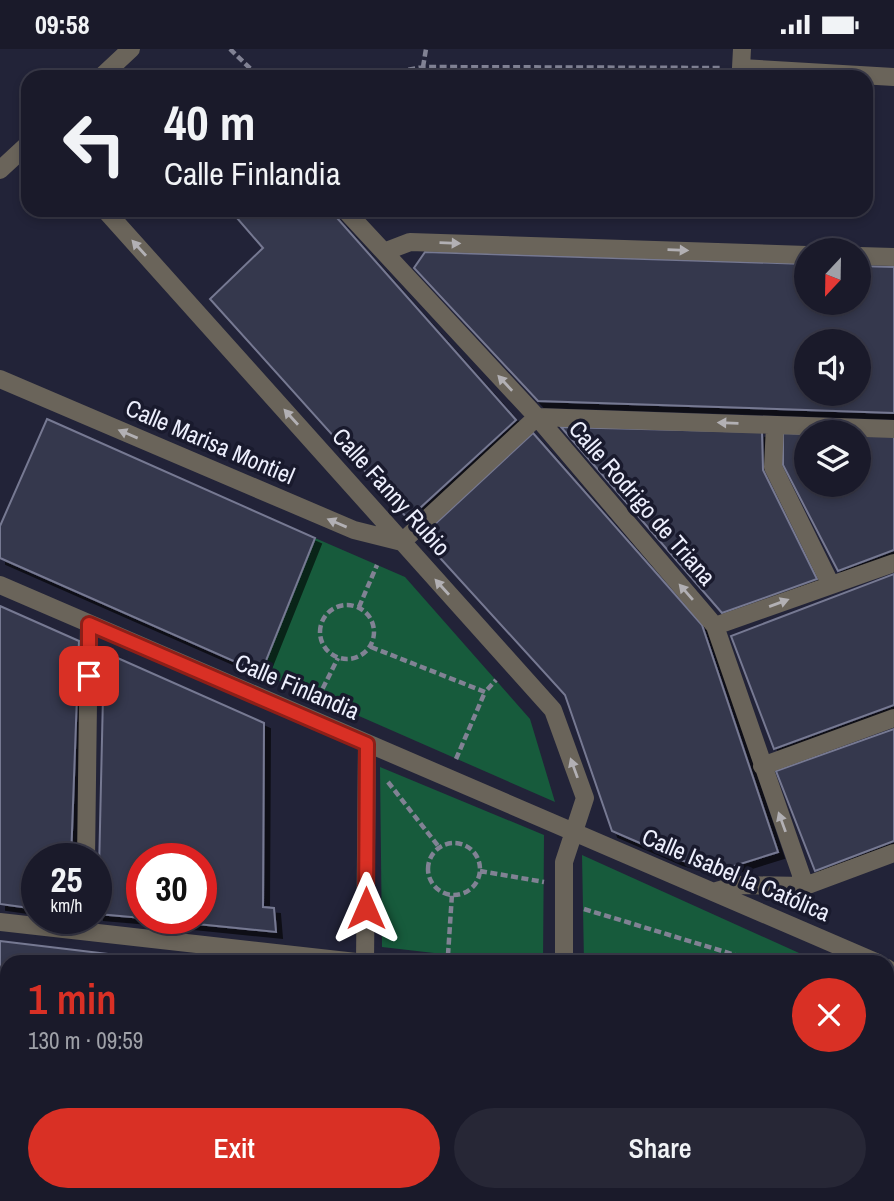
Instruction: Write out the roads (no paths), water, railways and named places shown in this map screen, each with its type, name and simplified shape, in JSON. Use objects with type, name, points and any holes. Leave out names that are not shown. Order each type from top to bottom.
[{"type":"street","points":[[108,70],[131,49]]},
{"type":"street","points":[[742,49],[741,68],[775,70]]},
{"type":"street","points":[[873,76],[894,77]]},
{"type":"street","points":[[0,170],[21,150]]},
{"type":"street","name":"Calle Fanny Rubio","points":[[111,217],[553,710],[585,798],[564,862],[564,955]]},
{"type":"street","name":"Calle Rodrigo de Triana","points":[[352,217],[537,417],[715,626],[805,886]]},
{"type":"street","points":[[384,252],[410,242],[794,255]]},
{"type":"street","points":[[872,256],[894,257]]},
{"type":"street","name":"Calle Marisa Montiel","points":[[0,379],[354,530],[402,542]]},
{"type":"street","points":[[402,542],[537,417],[894,429]]},
{"type":"street","points":[[775,425],[774,467],[831,585]]},
{"type":"street","points":[[715,626],[894,563]]},
{"type":"street","name":"Calle Finlandia","points":[[0,585],[575,833]]},
{"type":"street","points":[[86,843],[89,624]]},
{"type":"street","points":[[762,766],[894,718]]},
{"type":"street","points":[[365,955],[367,744]]},
{"type":"street","name":"Calle Isabel la Católica","points":[[575,833],[859,955]]},
{"type":"street","points":[[713,892],[738,885],[805,886],[894,853]]},
{"type":"street","points":[[0,922],[21,923]]},
{"type":"street","points":[[112,929],[306,955]]}]
